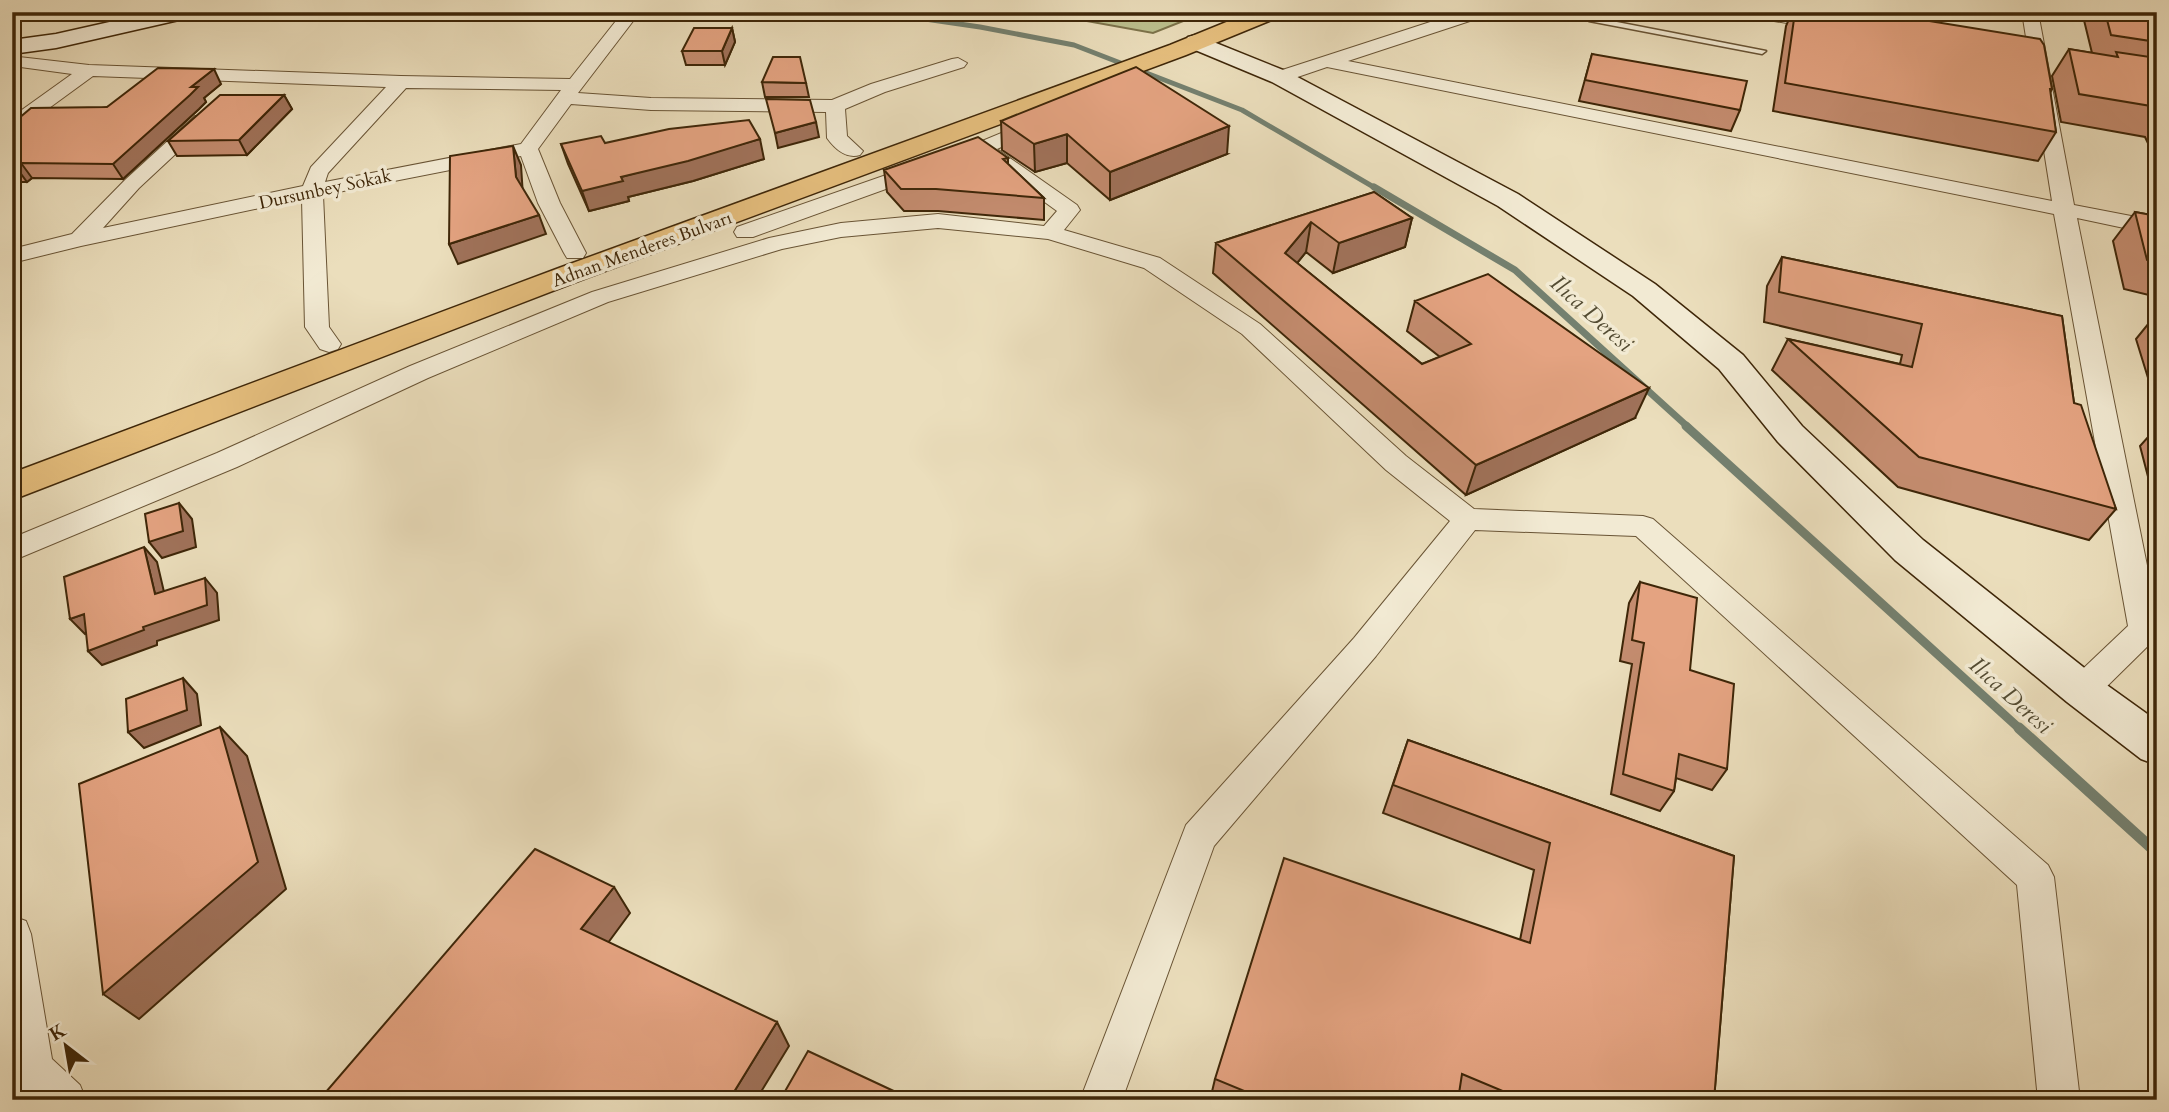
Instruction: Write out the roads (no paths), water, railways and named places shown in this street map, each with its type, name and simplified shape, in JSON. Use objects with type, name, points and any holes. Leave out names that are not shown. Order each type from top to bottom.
[{"type":"main road","name":"Adnan Menderes Bulvarı","points":[[1177,45],[1238,12]]},
{"type":"main road","name":"Adnan Menderes Bulvarı","points":[[12,487],[570,274],[1087,84],[1177,45],[1271,12]]},
{"type":"main road","name":"Adnan Menderes Bulvarı","points":[[12,462],[853,151],[1087,84]]},
{"type":"street","points":[[16,55],[56,41],[184,12]]},
{"type":"street","points":[[575,253],[549,203],[528,149],[632,12]]},
{"type":"street","points":[[1280,77],[1479,12]]},
{"type":"street","points":[[1750,12],[1842,28]]},
{"type":"street","points":[[2030,12],[2064,210],[2144,630],[2082,690]]},
{"type":"street","points":[[1177,45],[1280,77],[1508,200],[1644,290],[1731,362],[1790,434],[1909,550],[2082,690],[2157,746]]},
{"type":"street","points":[[16,55],[89,70],[250,75],[570,92],[652,104],[835,106],[878,88],[958,63]]},
{"type":"street","points":[[1327,62],[2157,228]]},
{"type":"street","points":[[12,126],[89,70]]},
{"type":"street","points":[[80,239],[132,184],[250,75]]},
{"type":"street","points":[[329,344],[317,327],[312,192],[318,171],[401,82]]},
{"type":"street","points":[[745,232],[982,148],[1087,84]]},
{"type":"street","points":[[835,106],[837,138],[853,151]]},
{"type":"street","points":[[982,148],[1069,210],[1050,233]]},
{"type":"street","name":"Dursunbey Sokak","points":[[12,256],[80,239],[475,157],[528,149]]},
{"type":"street","points":[[12,551],[227,460],[419,372],[600,297],[777,243],[841,230],[938,221],[1050,233],[1152,263],[1251,329],[1396,463],[1467,519],[1643,526],[2035,877],[2059,1100]]},
{"type":"street","points":[[709,225],[745,232],[777,243]]},
{"type":"street","points":[[1101,1100],[1199,837],[1365,647],[1467,519]]},
{"type":"street","points":[[12,934],[25,1085],[65,1100]]},
{"type":"lane","points":[[1576,12],[1589,19],[1762,51]]},
{"type":"waterway","name":"Ilıca Deresi","points":[[877,12],[980,27],[1074,45],[1242,110],[1377,189]]},
{"type":"waterway","name":"Ilıca Deresi","points":[[1374,187],[1515,270],[1688,427]]},
{"type":"waterway","name":"Ilıca Deresi","points":[[1686,426],[2021,730]]},
{"type":"waterway","name":"Ilıca Deresi","points":[[2019,728],[2157,853]]}]
